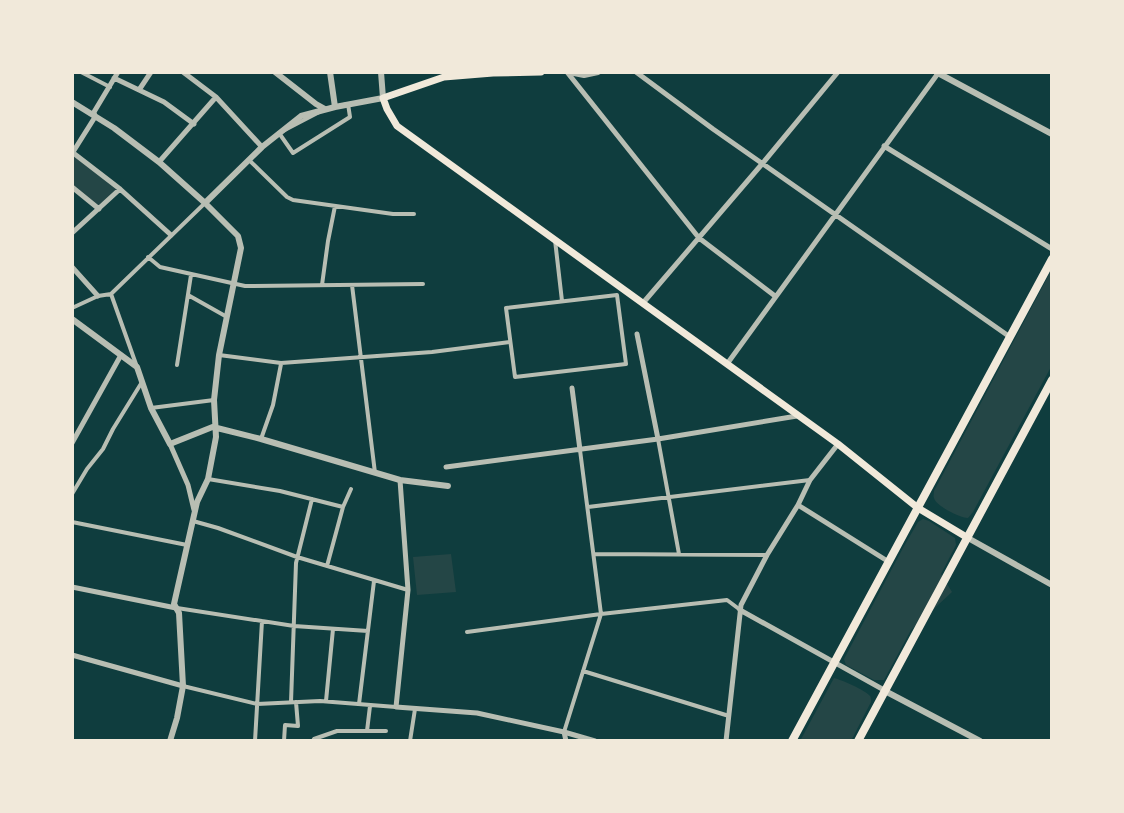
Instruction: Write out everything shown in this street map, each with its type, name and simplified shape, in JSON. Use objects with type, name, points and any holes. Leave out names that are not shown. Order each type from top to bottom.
[{"type":"main road","points":[[541,72],[446,74],[383,98],[397,126],[838,444],[918,508],[968,538]]},
{"type":"main road","points":[[390,115],[393,96]]},
{"type":"main road","points":[[792,741],[1052,259]]},
{"type":"main road","points":[[858,741],[1052,380]]},
{"type":"street","points":[[81,72],[110,87]]},
{"type":"street","points":[[139,90],[151,72]]},
{"type":"street","points":[[275,72],[319,107],[325,109],[348,104]]},
{"type":"street","points":[[330,72],[335,107]]},
{"type":"street","points":[[72,308],[98,296],[111,294],[262,147],[301,116],[383,98],[381,72]]},
{"type":"street","points":[[568,72],[584,75],[598,72]]},
{"type":"street","points":[[568,72],[699,238],[775,296]]},
{"type":"street","points":[[636,72],[1010,337]]},
{"type":"street","points":[[643,303],[838,72]]},
{"type":"street","points":[[727,364],[938,72],[1052,134]]},
{"type":"street","points":[[188,73],[216,97],[262,147]]},
{"type":"street","points":[[171,235],[120,189],[72,152],[95,117],[94,112],[116,75],[164,102],[194,124]]},
{"type":"street","points":[[159,162],[216,97]]},
{"type":"street","points":[[72,102],[159,162],[238,236],[241,248],[219,355],[214,400],[216,427],[208,479],[197,502],[174,604],[180,617],[183,686],[170,741]]},
{"type":"street","points":[[279,133],[293,153],[350,117],[348,104]]},
{"type":"street","points":[[884,146],[1052,249]]},
{"type":"street","points":[[249,160],[293,200],[393,214],[414,214]]},
{"type":"street","points":[[72,187],[99,209]]},
{"type":"street","points":[[72,233],[120,189]]},
{"type":"street","points":[[322,285],[335,206]]},
{"type":"street","points":[[555,240],[562,301]]},
{"type":"street","points":[[148,257],[160,267],[245,286],[423,284]]},
{"type":"street","points":[[72,267],[98,296]]},
{"type":"street","points":[[177,365],[191,275]]},
{"type":"street","points":[[352,284],[375,473]]},
{"type":"street","points":[[111,294],[151,408],[188,485],[194,517]]},
{"type":"street","points":[[188,295],[227,317]]},
{"type":"street","points":[[617,295],[626,364],[515,377],[506,308],[562,301],[617,295]]},
{"type":"street","points":[[72,319],[137,367]]},
{"type":"street","points":[[637,334],[679,554]]},
{"type":"street","points":[[219,355],[281,363],[432,352],[510,342]]},
{"type":"street","points":[[72,443],[121,355]]},
{"type":"street","points":[[261,439],[273,405],[281,363]]},
{"type":"street","points":[[72,494],[103,449],[142,382]]},
{"type":"street","points":[[566,741],[564,732],[601,614],[572,388]]},
{"type":"street","points":[[151,408],[214,400]]},
{"type":"street","points":[[446,467],[658,439],[798,415]]},
{"type":"street","points":[[170,444],[216,427],[400,480],[448,486]]},
{"type":"street","points":[[726,741],[740,610],[810,480],[838,444]]},
{"type":"street","points":[[208,479],[280,491],[343,507]]},
{"type":"street","points":[[396,707],[408,590],[400,480]]},
{"type":"street","points":[[588,507],[810,480]]},
{"type":"street","points":[[327,566],[351,489]]},
{"type":"street","points":[[284,741],[285,725],[298,726],[293,702],[297,557],[312,499]]},
{"type":"street","points":[[798,505],[889,562]]},
{"type":"street","points":[[194,517],[297,557],[408,590]]},
{"type":"street","points":[[72,522],[188,545]]},
{"type":"street","points":[[968,538],[1052,585]]},
{"type":"street","points":[[595,554],[767,555]]},
{"type":"street","points":[[359,704],[374,581]]},
{"type":"street","points":[[72,587],[177,608],[294,626],[368,631]]},
{"type":"street","points":[[467,632],[727,600],[750,616],[980,741]]},
{"type":"street","points":[[738,628],[750,616]]},
{"type":"street","points":[[255,741],[262,621]]},
{"type":"street","points":[[326,701],[333,629]]},
{"type":"street","points":[[72,655],[257,704],[326,701],[477,713],[595,741]]},
{"type":"street","points":[[583,671],[729,716]]},
{"type":"street","points":[[367,731],[370,706]]},
{"type":"street","points":[[410,741],[415,709]]},
{"type":"street","points":[[313,741],[337,731],[386,731]]},
{"type":"shaded area","points":[[72,153],[120,189],[99,209],[72,187]]},
{"type":"shaded area","points":[[1052,269],[1052,365],[973,512],[968,518],[960,516],[939,504],[934,498],[934,491]]},
{"type":"shaded area","points":[[923,519],[955,538],[956,545],[941,574],[952,592],[911,630],[884,680],[874,680],[846,665],[844,659],[903,548],[918,522]]},
{"type":"shaded area","points":[[451,554],[456,592],[417,595],[413,557]]},
{"type":"shaded area","points":[[834,678],[859,688],[871,697],[851,741],[800,741]]}]
